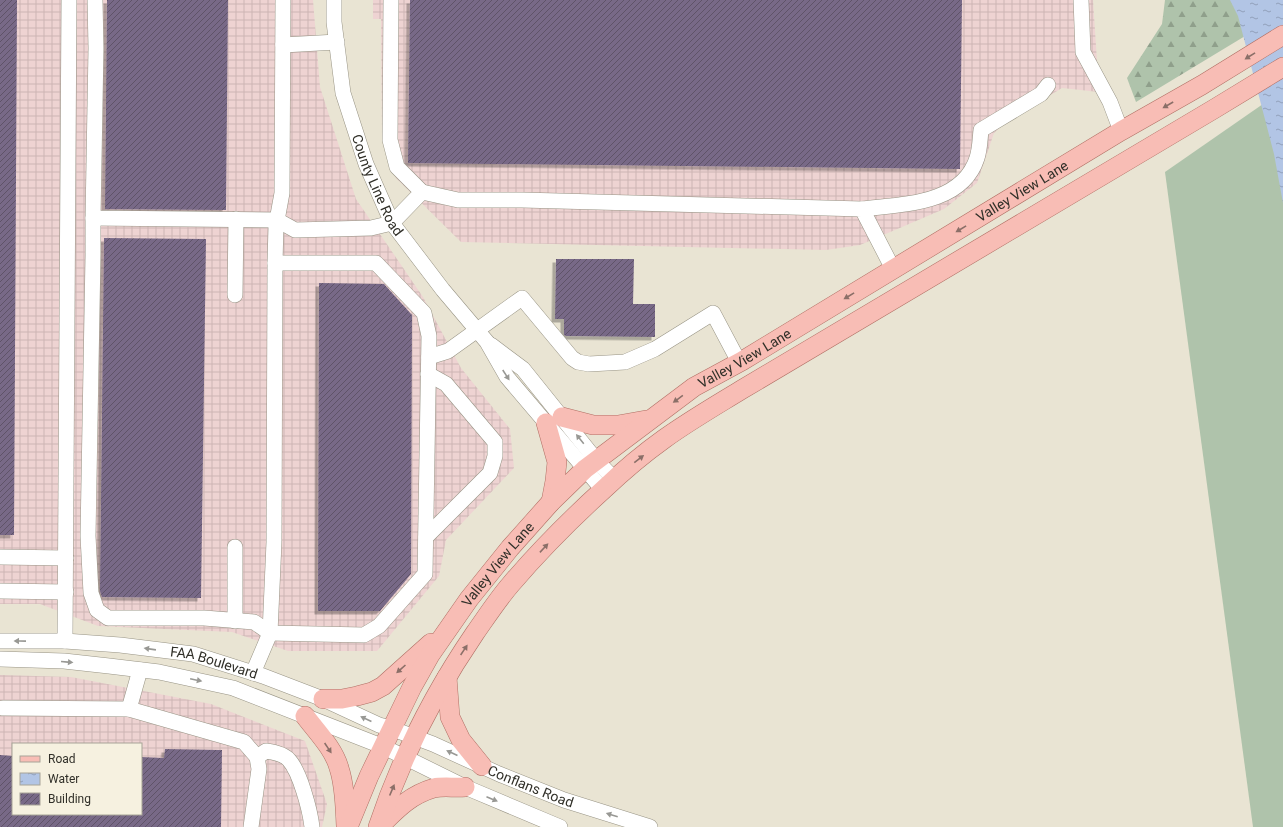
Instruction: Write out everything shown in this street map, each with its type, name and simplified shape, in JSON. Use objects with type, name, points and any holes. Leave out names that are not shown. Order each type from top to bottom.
[{"type":"main road","name":"Valley View Lane","points":[[347,827],[369,776],[412,687],[430,655],[469,599],[510,548],[552,502],[590,465],[694,387],[739,362],[1283,35]]},
{"type":"main road","name":"Valley View Lane","points":[[379,827],[386,804],[405,759],[435,696],[488,615],[510,585],[559,531],[609,485],[664,439],[699,416],[1283,67]]},
{"type":"main road","points":[[893,269],[908,290]]},
{"type":"main road","points":[[552,502],[557,462],[554,420],[593,425],[618,425],[649,420]]},
{"type":"main road","points":[[323,699],[342,699],[357,696],[372,692],[383,686],[451,624]]},
{"type":"main road","points":[[447,677],[450,717],[461,740],[482,766]]},
{"type":"main road","points":[[305,716],[330,750],[339,768],[347,827]]},
{"type":"main road","points":[[379,827],[413,796],[435,788],[465,787]]},
{"type":"street","points":[[66,641],[69,0]]},
{"type":"street","points":[[95,0],[96,48],[88,536],[90,593],[97,610],[108,618],[204,618],[235,620],[254,622],[270,633],[364,635],[379,626],[425,574],[429,336],[424,313],[376,263],[275,263]]},
{"type":"street","points":[[253,673],[270,633],[274,542],[275,263],[277,220],[282,193],[284,0]]},
{"type":"street","name":"County Line Road","points":[[334,0],[334,22],[343,94],[366,164],[392,223],[443,290],[482,336],[523,368],[554,420],[590,465],[609,485]]},
{"type":"street","points":[[391,0],[390,140],[397,167],[422,192],[458,200],[522,200],[862,209],[921,202],[949,192],[965,180],[977,158],[981,130],[1041,94],[1048,85]]},
{"type":"street","points":[[1081,0],[1083,52],[1110,102],[1122,131]]},
{"type":"street","points":[[283,45],[336,42]]},
{"type":"street","points":[[93,218],[277,220],[296,230],[371,228],[392,223],[422,192]]},
{"type":"street","points":[[862,209],[893,269]]},
{"type":"street","points":[[236,219],[236,295]]},
{"type":"street","points":[[429,357],[448,351],[482,336],[522,298],[572,358],[578,362],[589,364],[625,362],[655,349],[713,313],[739,362]]},
{"type":"street","points":[[426,537],[490,473],[495,456],[495,442],[446,384],[428,374]]},
{"type":"street","points":[[235,547],[235,620]]},
{"type":"street","points":[[0,557],[66,558]]},
{"type":"street","points":[[0,591],[66,592]]},
{"type":"street","name":"FAA Boulevard","points":[[0,641],[66,641],[120,645],[193,654],[253,673],[323,699],[379,725],[415,737]]},
{"type":"street","name":"FAA Boulevard","points":[[0,659],[64,661],[159,672],[233,688],[384,747],[405,759]]},
{"type":"street","points":[[129,710],[140,670]]},
{"type":"street","points":[[4,708],[129,710],[244,742],[257,757],[259,769],[251,827]]},
{"type":"street","name":"Conflans Road","points":[[415,737],[564,800],[650,827]]},
{"type":"street","points":[[257,757],[266,751],[280,755],[289,760],[299,778],[311,818],[312,827]]},
{"type":"street","name":"Conflans Road","points":[[405,759],[465,787],[560,827]]},
{"type":"shaded area","points":[[0,0],[313,0],[320,87],[356,199],[423,297],[461,368],[510,429],[514,468],[446,540],[439,576],[377,651],[288,651],[232,632],[98,626],[40,604],[0,604]]},
{"type":"shaded area","points":[[373,0],[1093,0],[1099,92],[1062,88],[1006,122],[994,133],[977,183],[944,209],[860,245],[826,250],[461,242],[396,178],[382,140],[381,19],[373,19]]},
{"type":"shaded area","points":[[0,675],[71,677],[211,704],[305,741],[327,804],[322,827],[0,827]]},
{"type":"green space","points":[[1165,0],[1283,0],[1283,13],[1136,102],[1127,78],[1162,24]]},
{"type":"green space","points":[[1283,90],[1283,827],[1253,827],[1165,172]]},
{"type":"water","points":[[1230,0],[1283,0],[1283,203],[1274,154],[1238,16]]},
{"type":"building","points":[[0,0],[17,0],[14,535],[0,535]]},
{"type":"building","points":[[107,0],[228,0],[226,210],[105,209]]},
{"type":"building","points":[[410,0],[962,0],[960,169],[408,163]]},
{"type":"building","points":[[104,238],[206,239],[201,598],[102,597],[100,591]]},
{"type":"building","points":[[556,259],[634,259],[633,304],[655,304],[655,337],[564,335],[564,319],[555,319]]},
{"type":"building","points":[[319,283],[384,284],[412,315],[411,574],[380,611],[318,611]]},
{"type":"building","points":[[165,749],[222,750],[221,827],[0,827],[0,755],[12,756],[12,815],[142,815],[142,757],[164,758]]}]
